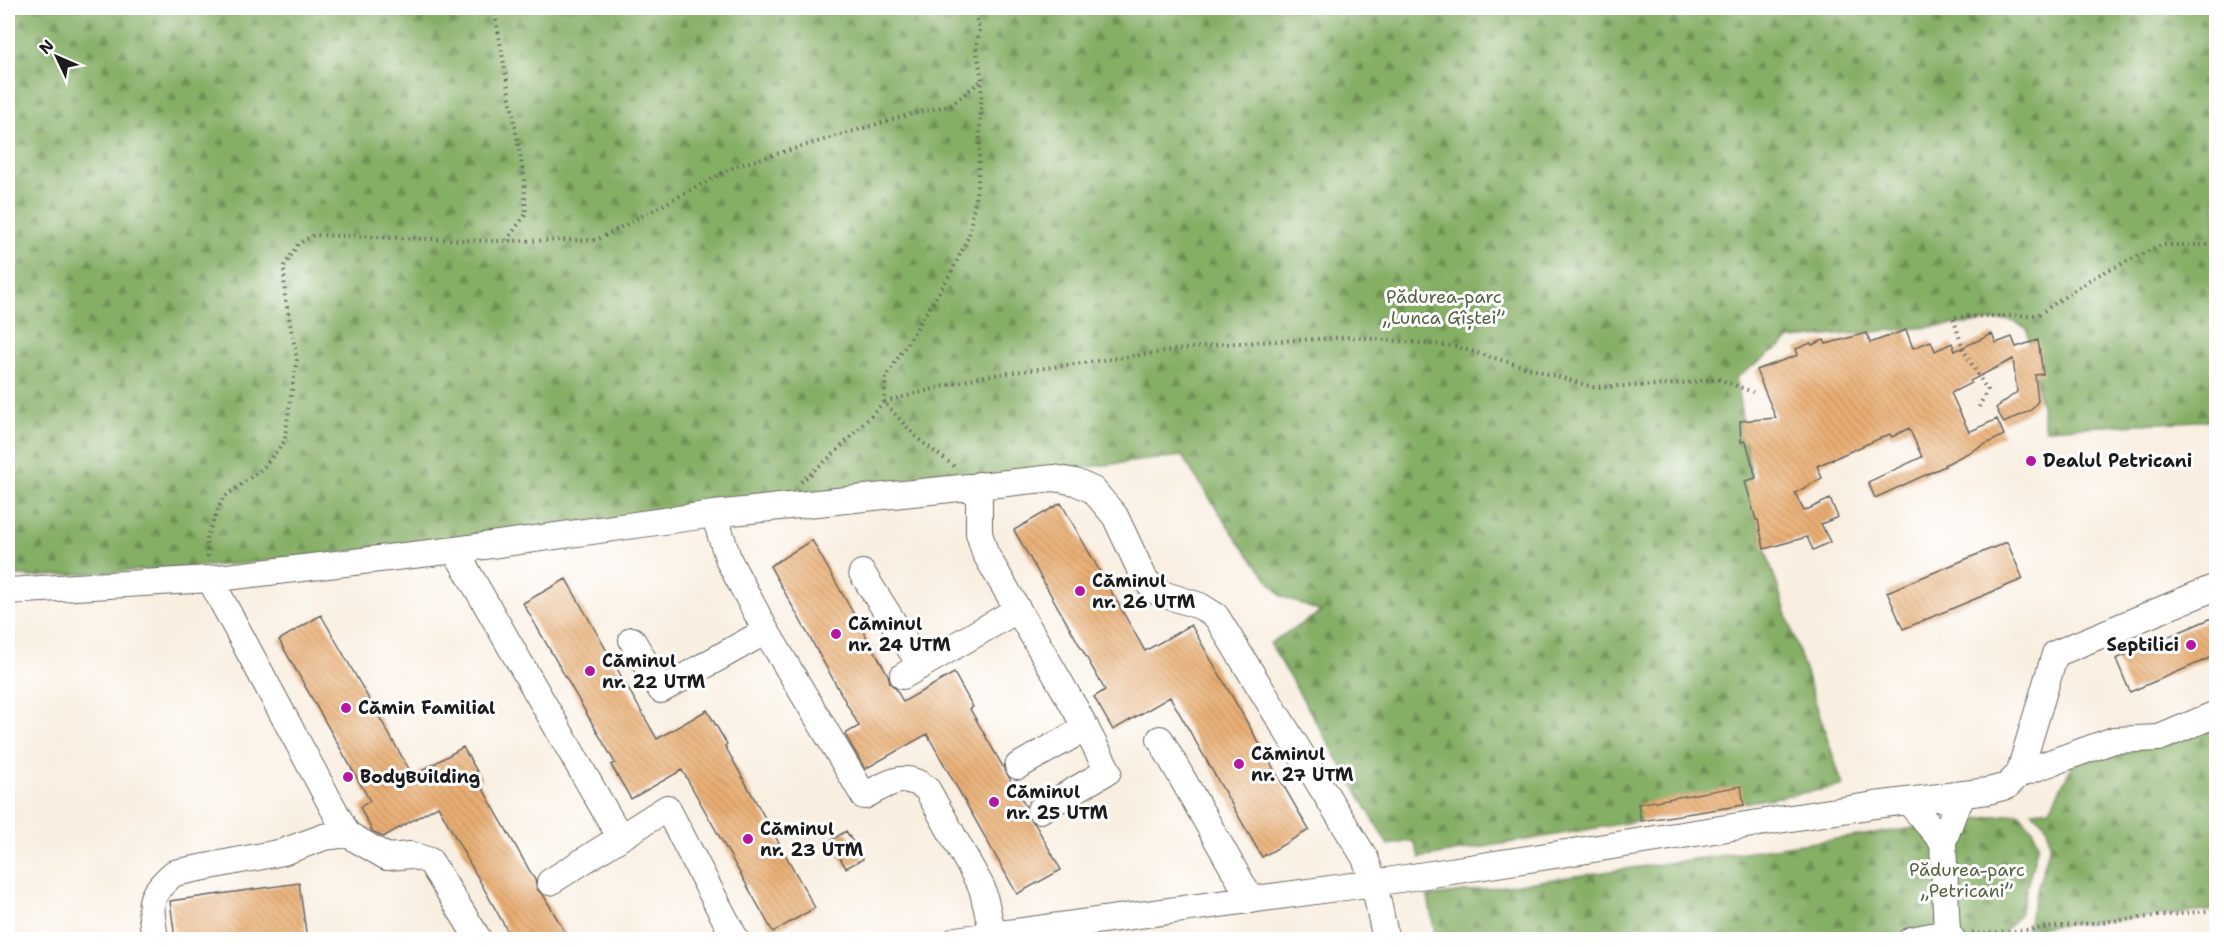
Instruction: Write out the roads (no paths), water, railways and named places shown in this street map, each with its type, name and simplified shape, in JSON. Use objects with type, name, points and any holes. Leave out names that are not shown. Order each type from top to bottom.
[{"type":"lane","points":[[8,591],[210,579],[455,550],[714,514],[1054,478],[1075,482],[1093,490],[1115,516],[1145,580],[1159,593],[1200,606],[1216,616],[1365,858],[1374,883],[1386,939]]},
{"type":"lane","points":[[979,485],[979,533],[985,553],[1086,728],[1108,771],[1040,810]]},
{"type":"lane","points":[[714,514],[729,561],[766,631],[864,796],[895,780],[908,779],[919,782],[927,789],[982,888],[993,934]]},
{"type":"lane","points":[[455,550],[620,837]]},
{"type":"lane","points":[[862,573],[912,670],[1017,610]]},
{"type":"lane","points":[[210,579],[347,834],[387,857],[411,855],[430,861],[479,939]]},
{"type":"lane","points":[[2019,774],[2055,654],[2217,587]]},
{"type":"lane","points":[[632,640],[661,690],[766,631]]},
{"type":"lane","points":[[956,939],[1374,883],[1908,801],[1988,792],[2007,786],[2019,774],[2114,740],[2159,738],[2217,714]]},
{"type":"lane","points":[[1018,766],[1086,728]]},
{"type":"lane","points":[[1160,739],[1251,900]]},
{"type":"lane","points":[[1911,939],[1950,936],[1943,842],[1954,812],[1964,794]]},
{"type":"lane","points":[[1908,801],[1943,842]]},
{"type":"lane","points":[[550,882],[667,808],[736,939]]},
{"type":"lane","points":[[155,939],[151,900],[160,885],[174,873],[283,852],[324,837],[347,834]]},
{"type":"place","name":"Dealul Petricani","points":[[2031,461]]},
{"type":"place","name":"Căminul nr. 26 UTM","points":[[1080,591]]},
{"type":"place","name":"Căminul nr. 24 UTM","points":[[836,634]]},
{"type":"place","name":"Septilici","points":[[2191,645]]},
{"type":"place","name":"Căminul nr. 22 UTM","points":[[590,671]]},
{"type":"place","name":"Cămin Familial","points":[[346,708]]},
{"type":"place","name":"Căminul nr. 27 UTM","points":[[1239,764]]},
{"type":"place","name":"BodyBuilding","points":[[348,777]]},
{"type":"place","name":"Căminul nr. 25 UTM","points":[[994,802]]},
{"type":"place","name":"Căminul nr. 23 UTM","points":[[748,839]]},
{"type":"park label","name":"Pădurea-parc „Lunca Gîștei”","points":[[1444,307]]},
{"type":"park label","name":"Pădurea-parc „Petricani”","points":[[1967,880]]}]
